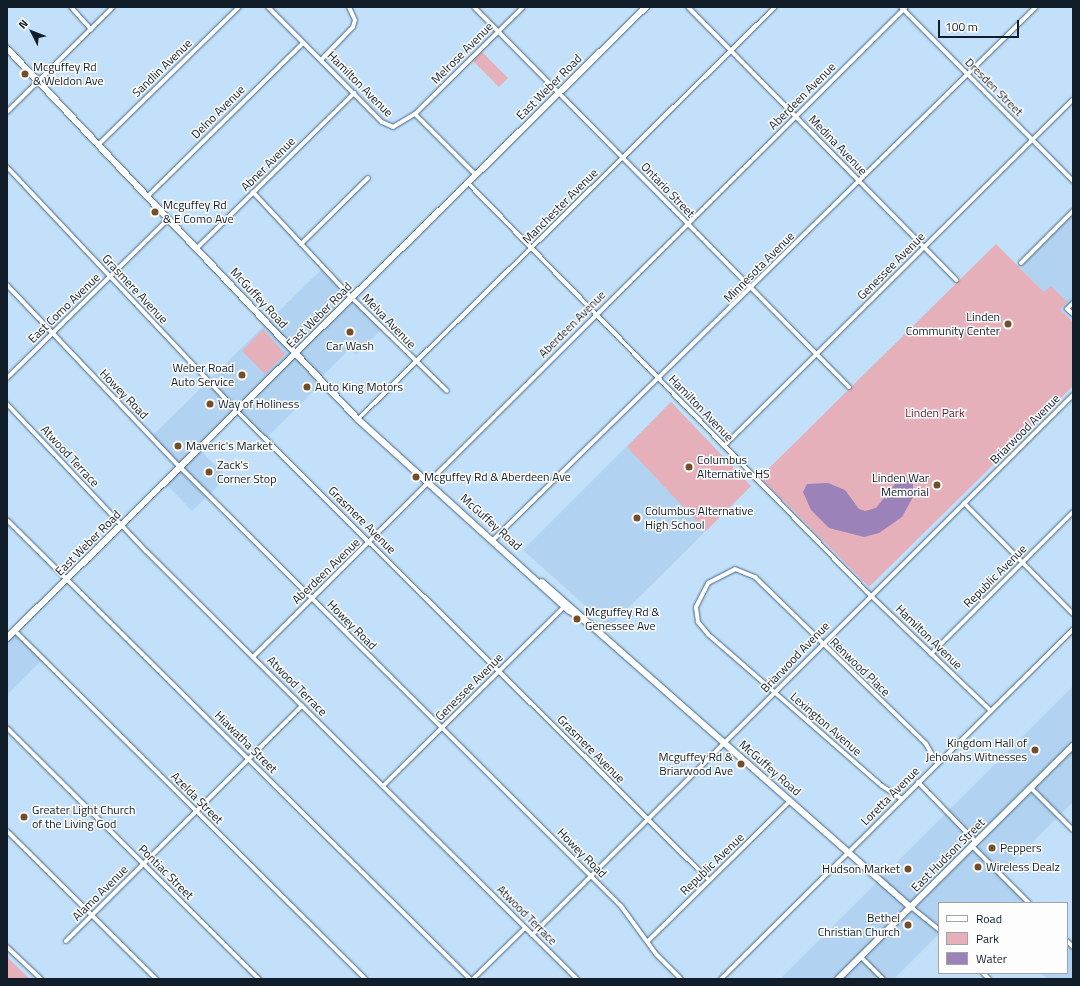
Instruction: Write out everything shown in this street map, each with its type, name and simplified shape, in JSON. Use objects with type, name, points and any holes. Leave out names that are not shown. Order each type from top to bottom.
[{"type":"main road","name":"East Hudson Street","points":[[838,979],[1073,746]]},
{"type":"street","points":[[71,7],[91,29]]},
{"type":"street","points":[[7,112],[113,7]]},
{"type":"street","name":"Sandlin Avenue","points":[[99,144],[239,7]]},
{"type":"street","name":"Hamilton Avenue","points":[[268,7],[387,126],[399,126],[416,114]]},
{"type":"street","points":[[321,60],[353,27],[354,20],[349,7]]},
{"type":"street","name":"Ontario Street","points":[[474,7],[849,386]]},
{"type":"street","name":"Melrose Avenue","points":[[416,114],[523,7]]},
{"type":"street","name":"East Weber Road","points":[[8,636],[67,580],[646,7]]},
{"type":"street","name":"Medina Avenue","points":[[688,7],[956,280]]},
{"type":"street","name":"Manchester Avenue","points":[[358,419],[775,7]]},
{"type":"street","name":"Minnesota Avenue","points":[[494,539],[752,289],[1036,7]]},
{"type":"street","name":"Dresden Street","points":[[904,8],[1073,181]]},
{"type":"street","name":"Aberdeen Avenue","points":[[253,657],[370,543],[596,314],[904,8]]},
{"type":"street","name":"Delno Avenue","points":[[148,196],[303,43]]},
{"type":"street","name":"McGuffey Road","points":[[7,48],[358,419],[724,743],[938,929]]},
{"type":"street","name":"Abner Avenue","points":[[197,248],[354,93]]},
{"type":"street","name":"Genessee Avenue","points":[[724,446],[1073,100]]},
{"type":"street","points":[[416,114],[476,175]]},
{"type":"street","name":"Grasmere Avenue","points":[[7,167],[237,411],[709,880]]},
{"type":"street","points":[[301,244],[368,178]]},
{"type":"street","name":"Hamilton Avenue","points":[[468,183],[870,595],[990,710]]},
{"type":"street","name":"Melva Avenue","points":[[253,192],[352,298],[416,363],[447,391]]},
{"type":"street","points":[[1021,263],[1073,211]]},
{"type":"street","name":"East Como Avenue","points":[[7,378],[168,219]]},
{"type":"street","name":"Howey Road","points":[[7,285],[180,468],[591,876],[681,979]]},
{"type":"street","points":[[1073,303],[1067,308],[1073,314]]},
{"type":"street","name":"Briarwood Avenue","points":[[532,935],[870,595],[1073,396]]},
{"type":"street","name":"Atwood Terrace","points":[[7,404],[122,525],[577,979]]},
{"type":"street","points":[[964,503],[1073,614]]},
{"type":"street","name":"Republic Avenue","points":[[931,654],[1073,512]]},
{"type":"street","name":"Hiawatha Street","points":[[7,520],[472,979]]},
{"type":"street","name":"Renwood Place","points":[[696,607],[700,594],[716,576],[728,570],[742,570],[756,577],[822,644],[926,744],[937,763]]},
{"type":"street","name":"Genessee Avenue","points":[[383,786],[567,604]]},
{"type":"street","name":"Lexington Avenue","points":[[696,607],[698,622],[708,634],[882,786],[902,799]]},
{"type":"street","name":"Loretta Avenue","points":[[721,979],[1073,629]]},
{"type":"street","name":"Azelda Street","points":[[15,631],[365,979]]},
{"type":"street","name":"Alamo Avenue","points":[[66,941],[302,706]]},
{"type":"street","name":"Pontiac Street","points":[[7,728],[259,979]]},
{"type":"street","points":[[918,782],[1028,902]]},
{"type":"street","points":[[1031,788],[1073,830]]},
{"type":"street","name":"Republic Avenue","points":[[648,941],[790,801]]},
{"type":"street","points":[[7,831],[156,979]]},
{"type":"street","points":[[472,979],[525,928]]},
{"type":"street","points":[[7,946],[40,979]]},
{"type":"street","points":[[860,957],[883,979]]},
{"type":"shaded area","points":[[1073,209],[1073,303],[1063,312],[1017,264]]},
{"type":"shaded area","points":[[324,267],[383,328],[356,355],[350,349],[320,378],[323,382],[265,439],[238,411],[199,449],[227,477],[192,511],[165,483],[181,468],[151,437]]},
{"type":"shaded area","name":"Columbus Alternative High School","points":[[671,402],[751,486],[609,627],[523,550]]},
{"type":"shaded area","points":[[16,630],[43,659],[7,695],[7,632],[10,635]]},
{"type":"shaded area","points":[[1073,686],[1073,802],[1000,874],[1028,902],[938,902],[938,935],[894,979],[780,979]]},
{"type":"shaded area","points":[[1068,942],[1073,947],[1073,979],[1047,979],[1042,974],[1068,974]]},
{"type":"green space","points":[[482,52],[508,78],[499,87],[473,61]]},
{"type":"green space","name":"Linden Park","points":[[996,244],[1044,292],[1051,286],[1067,302],[1060,309],[1073,322],[1073,386],[869,587],[760,477]]},
{"type":"green space","points":[[263,329],[285,354],[265,374],[242,351]]},
{"type":"green space","name":"Columbus Alternative HS","points":[[671,402],[751,486],[706,531],[627,447]]},
{"type":"green space","points":[[7,956],[10,960],[30,979],[7,979]]},
{"type":"water","points":[[909,481],[913,482],[913,497],[902,517],[879,533],[864,537],[829,528],[811,510],[803,492],[807,484],[828,483],[845,490],[859,509],[865,511],[876,508],[895,484]]},
{"type":"place","name":"Mcguffey Rd & Weldon Ave","points":[[25,74]]},
{"type":"place","name":"Mcguffey Rd & E Como Ave","points":[[155,212]]},
{"type":"place","name":"Linden Community Center","points":[[1008,324]]},
{"type":"place","name":"Car Wash","points":[[350,332]]},
{"type":"place","name":"Weber Road Auto Service","points":[[242,375]]},
{"type":"place","name":"Auto King Motors","points":[[307,387]]},
{"type":"place","name":"Way of Holiness","points":[[210,404]]},
{"type":"place","name":"Maveric's Market","points":[[178,446]]},
{"type":"place","name":"Columbus Alternative HS","points":[[689,467]]},
{"type":"place","name":"Zack's Corner Stop","points":[[209,472]]},
{"type":"place","name":"Mcguffey Rd & Aberdeen Ave","points":[[416,477]]},
{"type":"place","name":"Linden War Memorial","points":[[937,485]]},
{"type":"place","name":"Columbus Alternative High School","points":[[637,518]]},
{"type":"place","name":"Mcguffey Rd & Genessee Ave","points":[[577,619]]},
{"type":"place","name":"Kingdom Hall of Jehovahs Witnesses","points":[[1035,750]]},
{"type":"place","name":"Mcguffey Rd & Briarwood Ave","points":[[741,764]]},
{"type":"place","name":"Greater Light Church of the Living God","points":[[24,817]]},
{"type":"place","name":"Peppers","points":[[992,848]]},
{"type":"place","name":"Wireless Dealz","points":[[978,867]]},
{"type":"place","name":"Hudson Market","points":[[908,869]]},
{"type":"place","name":"Bethel Christian Church","points":[[908,925]]}]
